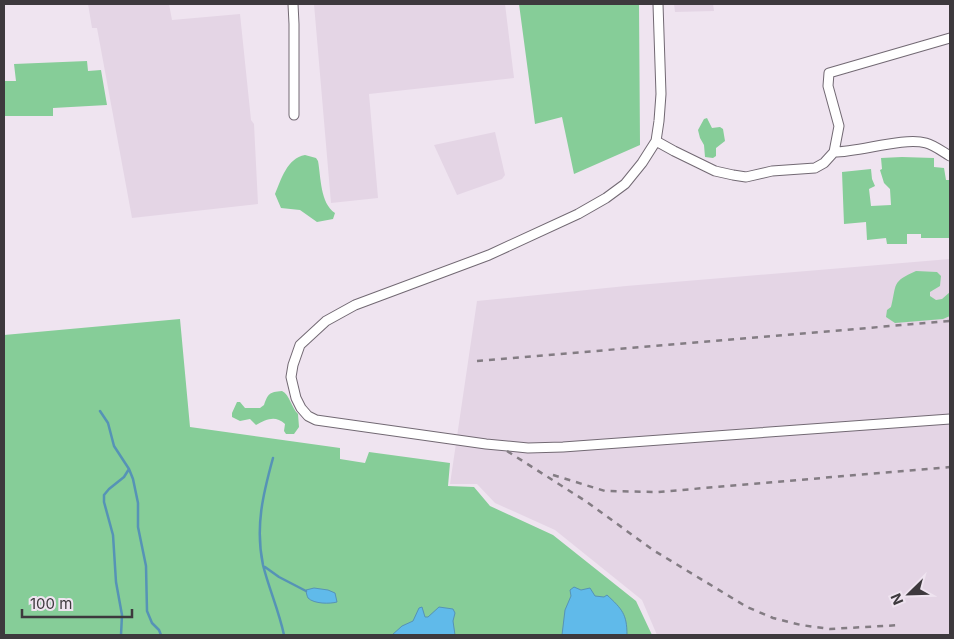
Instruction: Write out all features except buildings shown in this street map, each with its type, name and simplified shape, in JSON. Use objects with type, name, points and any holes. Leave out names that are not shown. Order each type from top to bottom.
[{"type":"street","points":[[293,4],[294,115]]},
{"type":"street","points":[[658,4],[661,94],[656,141],[642,163],[625,184],[606,198],[578,214],[489,255],[355,305],[326,321],[300,345],[295,356],[291,377],[292,386],[301,408],[308,416],[316,420],[486,444],[528,448],[950,420]]},
{"type":"street","points":[[656,141],[674,152],[715,171],[746,177],[772,171],[815,168],[824,163],[834,152],[839,126],[828,86],[829,73],[950,38]]},
{"type":"street","points":[[834,152],[846,152],[912,141],[928,143],[950,156]]},
{"type":"shaded area","points":[[88,4],[169,4],[172,20],[240,14],[251,120],[254,124],[258,204],[132,218],[97,28],[92,28]]},
{"type":"shaded area","points":[[314,4],[505,4],[514,78],[369,94],[378,198],[331,203]]},
{"type":"shaded area","points":[[674,4],[713,4],[714,11],[675,12]]},
{"type":"shaded area","points":[[495,132],[505,175],[502,179],[457,195],[434,145]]},
{"type":"shaded area","points":[[950,259],[950,635],[657,635],[642,600],[555,530],[495,503],[477,484],[450,484],[477,301],[626,286]]},
{"type":"green space","points":[[519,4],[639,4],[640,145],[574,174],[562,117],[535,124]]},
{"type":"green space","points":[[87,61],[88,71],[101,70],[107,105],[53,108],[53,116],[4,116],[4,81],[16,81],[14,64]]},
{"type":"green space","points":[[707,118],[712,128],[720,127],[723,129],[725,141],[716,148],[716,156],[713,158],[705,157],[704,145],[698,130],[704,119]]},
{"type":"green space","points":[[305,155],[316,158],[318,161],[326,203],[335,213],[333,219],[317,222],[300,210],[281,208],[275,194],[282,176],[294,160]]},
{"type":"green space","points":[[881,158],[934,158],[934,167],[944,168],[946,180],[950,180],[950,238],[921,238],[921,234],[907,234],[907,244],[887,244],[886,238],[867,240],[866,222],[844,224],[842,172],[871,169],[875,186],[869,189],[871,206],[891,205],[890,189],[884,183],[880,170],[882,169]]},
{"type":"green space","points":[[916,271],[937,272],[941,276],[940,286],[930,292],[930,296],[936,300],[942,299],[950,292],[950,316],[943,319],[895,323],[886,317],[887,310],[891,307],[896,284],[902,278]]},
{"type":"green space","points":[[180,319],[190,427],[340,448],[340,459],[365,463],[369,452],[450,463],[448,486],[474,487],[490,506],[553,535],[636,601],[652,635],[4,635],[4,335]]},
{"type":"green space","points":[[282,391],[287,395],[298,414],[299,427],[294,434],[286,434],[284,431],[285,424],[278,420],[267,420],[256,425],[250,419],[240,421],[232,417],[237,402],[240,402],[245,408],[260,408],[264,405],[270,394]]},
{"type":"water","points":[[574,587],[581,590],[590,588],[595,596],[604,597],[607,595],[623,612],[627,635],[562,635],[565,610],[571,596],[570,590]]},
{"type":"water","points":[[314,588],[335,593],[337,602],[322,603],[311,600],[308,598],[306,590]]},
{"type":"water","points":[[422,607],[425,617],[428,617],[439,607],[453,609],[455,613],[453,621],[455,635],[392,635],[402,626],[413,621],[419,608]]},
{"type":"waterway","points":[[100,411],[108,423],[114,446],[129,469],[133,479],[138,503],[138,527],[146,566],[147,611],[152,623],[161,635]]},
{"type":"waterway","points":[[273,458],[263,498],[260,537],[263,565],[284,635]]},
{"type":"waterway","points":[[121,635],[122,615],[116,582],[113,535],[104,502],[104,495],[124,477],[129,469]]},
{"type":"waterway","points":[[265,567],[279,577],[306,591]]},
{"type":"railway","points":[[477,361],[950,321]]},
{"type":"railway","points":[[507,451],[587,502],[653,550],[747,607],[773,618],[801,625],[830,629],[901,625]]},
{"type":"railway","points":[[553,475],[605,491],[658,492],[950,467]]}]
